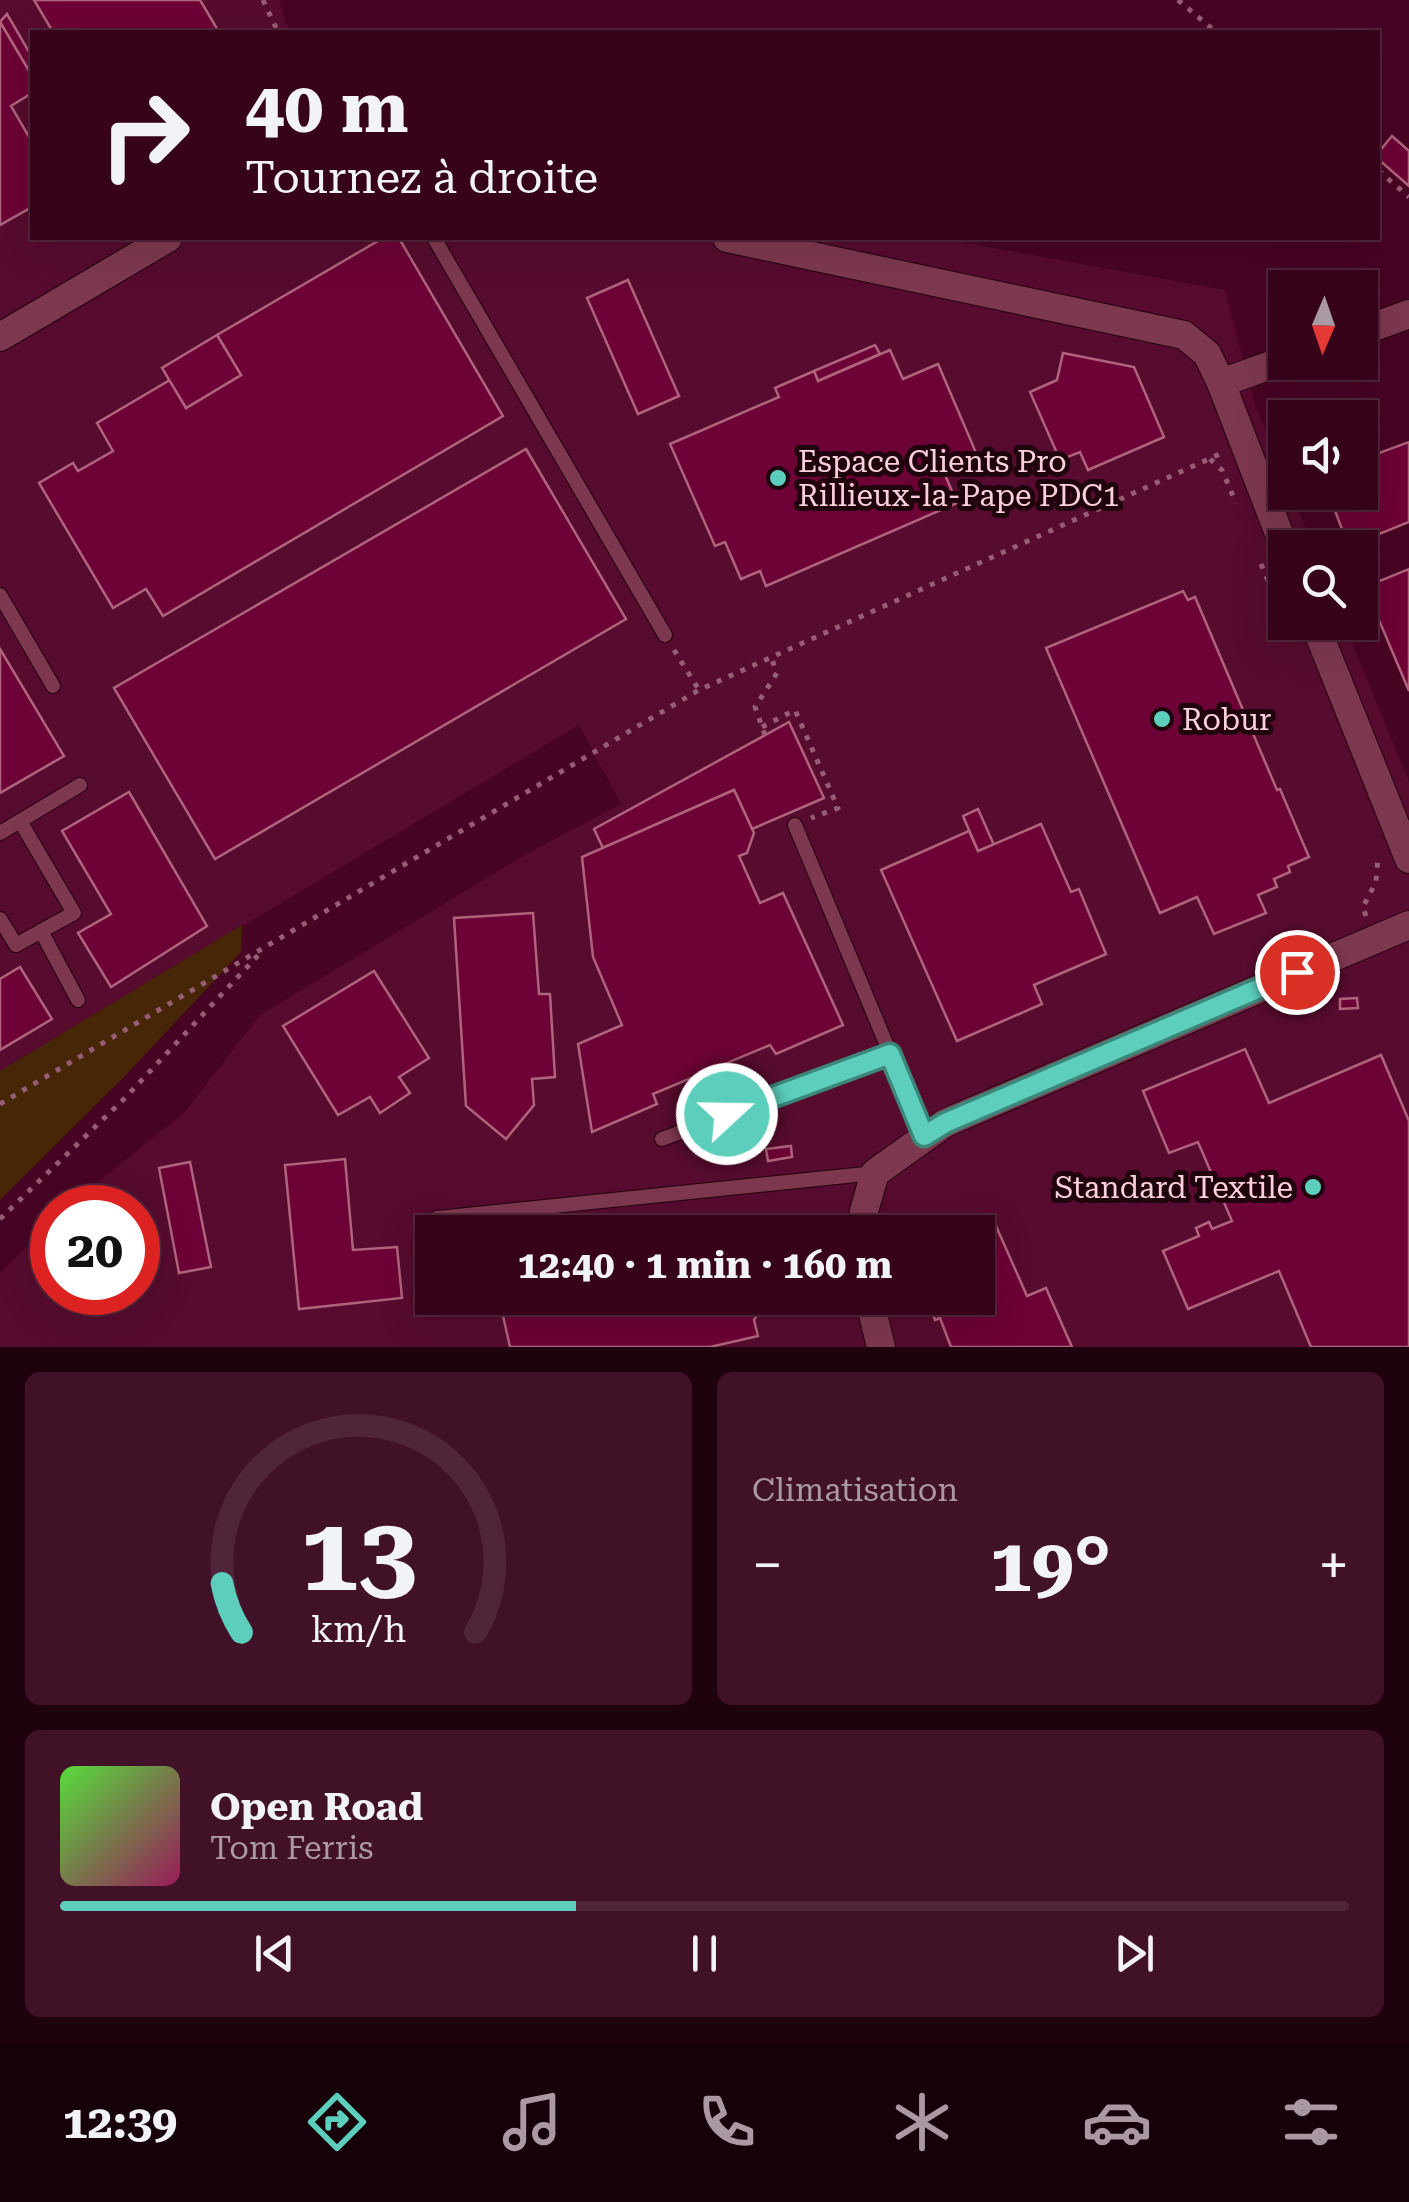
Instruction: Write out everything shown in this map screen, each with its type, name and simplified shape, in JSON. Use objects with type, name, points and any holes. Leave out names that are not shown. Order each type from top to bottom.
[{"type":"street","points":[[0,336],[165,240]]},
{"type":"street","points":[[736,240],[1184,335],[1207,354],[1221,383],[1278,530]]},
{"type":"street","points":[[1378,325],[1409,314]]},
{"type":"street","points":[[1221,383],[1268,366]]},
{"type":"street","points":[[1321,640],[1409,859]]},
{"type":"street","points":[[864,1215],[875,1173],[945,1123],[1409,925]]},
{"type":"street","points":[[873,1315],[881,1347]]},
{"type":"lane","points":[[435,240],[664,635]]},
{"type":"lane","points":[[0,595],[53,686]]},
{"type":"lane","points":[[0,833],[80,786]]},
{"type":"lane","points":[[0,919],[16,945],[74,913],[20,821]]},
{"type":"lane","points":[[795,824],[924,1136]]},
{"type":"lane","points":[[41,932],[78,1000]]},
{"type":"lane","points":[[662,1139],[890,1054]]},
{"type":"lane","points":[[466,1215],[875,1173]]},
{"type":"path","points":[[262,0],[277,30]]},
{"type":"path","points":[[1178,0],[1214,30]]},
{"type":"path","points":[[1380,172],[1409,197]]},
{"type":"path","points":[[0,1104],[698,690],[1210,460]]},
{"type":"path","points":[[664,635],[698,690]]},
{"type":"path","points":[[771,657],[778,673],[755,707],[764,731],[795,710],[838,808],[795,824]]},
{"type":"path","points":[[0,1219],[126,1097],[270,942]]},
{"type":"shaded area","points":[[0,0],[279,0],[288,30],[30,30],[30,240],[950,240],[1225,290],[1254,401],[1268,435],[1268,510],[1298,510],[1307,530],[1268,530],[1268,640],[1351,640],[1409,782],[1409,1347],[0,1347],[0,1273],[30,1244],[30,1315],[160,1315],[160,1185],[94,1185],[184,1113],[260,1015],[530,852],[621,804],[579,725],[0,1071]]},
{"type":"shaded area","points":[[242,925],[241,952],[125,1076],[0,1200],[0,1071]]},
{"type":"building","points":[[34,0],[200,0],[218,30],[52,30]]},
{"type":"building","points":[[7,14],[30,54],[30,73],[0,22]]},
{"type":"building","points":[[0,22],[30,73],[30,94],[11,106],[30,139],[30,208],[0,225]]},
{"type":"building","points":[[1392,136],[1409,151],[1409,186],[1380,161],[1380,151]]},
{"type":"building","points":[[380,240],[400,240],[503,416],[163,616],[146,589],[113,608],[39,483],[73,463],[78,471],[113,451],[97,423],[170,380],[186,408],[241,375],[217,335]]},
{"type":"building","points":[[628,280],[679,396],[638,414],[587,298]]},
{"type":"building","points":[[217,335],[241,375],[186,408],[162,368]]},
{"type":"building","points":[[875,345],[880,354],[818,381],[814,371]]},
{"type":"building","points":[[890,350],[903,379],[938,364],[977,455],[943,470],[957,503],[766,586],[760,571],[741,579],[725,542],[715,546],[670,444],[779,397],[775,388],[814,371],[818,381]]},
{"type":"building","points":[[1063,353],[1134,367],[1164,437],[1088,470],[1080,452],[1060,460],[1030,392],[1057,380]]},
{"type":"building","points":[[1409,442],[1409,522],[1378,534],[1378,530],[1342,530],[1335,510],[1378,510],[1378,453]]},
{"type":"building","points":[[526,449],[626,619],[215,859],[114,688]]},
{"type":"building","points":[[1409,569],[1409,691],[1378,618],[1378,582]]},
{"type":"building","name":"Robur","points":[[1183,591],[1188,600],[1195,597],[1309,857],[1288,866],[1290,872],[1274,879],[1277,887],[1258,895],[1266,913],[1214,934],[1197,897],[1160,913],[1046,648]]},
{"type":"building","points":[[0,649],[64,756],[0,793]]},
{"type":"building","points":[[789,722],[824,798],[752,829],[734,790],[603,848],[594,829]]},
{"type":"building","points":[[734,790],[754,833],[747,853],[739,856],[760,903],[783,893],[843,1025],[776,1054],[770,1045],[653,1094],[657,1104],[592,1132],[578,1044],[622,1025],[593,957],[582,857]]},
{"type":"building","points":[[129,792],[207,926],[111,987],[78,933],[111,914],[62,831]]},
{"type":"building","points":[[978,809],[994,845],[978,851],[963,816]]},
{"type":"building","points":[[1041,824],[1071,892],[1079,889],[1106,954],[1034,985],[1042,1004],[957,1041],[881,870],[969,831],[978,851]]},
{"type":"building","points":[[533,913],[539,994],[550,994],[555,1077],[532,1079],[534,1105],[506,1139],[466,1106],[454,918]]},
{"type":"building","points":[[20,967],[52,1019],[0,1050],[0,979]]},
{"type":"building","points":[[374,971],[429,1058],[399,1077],[410,1093],[380,1113],[370,1097],[338,1115],[283,1026]]},
{"type":"building","points":[[1357,998],[1358,1008],[1340,1009],[1340,999]]},
{"type":"building","name":"Standard Textile","points":[[1245,1049],[1269,1103],[1381,1055],[1409,1121],[1409,1347],[1311,1347],[1279,1271],[1188,1309],[1163,1251],[1199,1236],[1196,1228],[1209,1222],[1212,1229],[1232,1221],[1198,1142],[1169,1153],[1143,1091]]},
{"type":"building","points":[[791,1146],[792,1157],[768,1161],[766,1149]]},
{"type":"building","points":[[345,1159],[353,1250],[397,1247],[402,1298],[299,1309],[285,1165]]},
{"type":"building","points":[[190,1162],[211,1267],[179,1273],[159,1168]]},
{"type":"building","points":[[995,1224],[1027,1296],[1046,1288],[1072,1347],[951,1347],[940,1318],[935,1320],[933,1315],[995,1315]]},
{"type":"building","points":[[503,1315],[757,1315],[754,1320],[758,1336],[710,1347],[510,1347]]},
{"type":"place","name":"Espace Clients Pro Rillieux-la-Pape PDC1","points":[[778,478]]},
{"type":"place","name":"Robur","points":[[1162,719]]},
{"type":"place","name":"Standard Textile","points":[[1313,1187]]},
{"type":"route","points":[[727,1114],[890,1054],[924,1136],[945,1123],[1297,972]]}]
